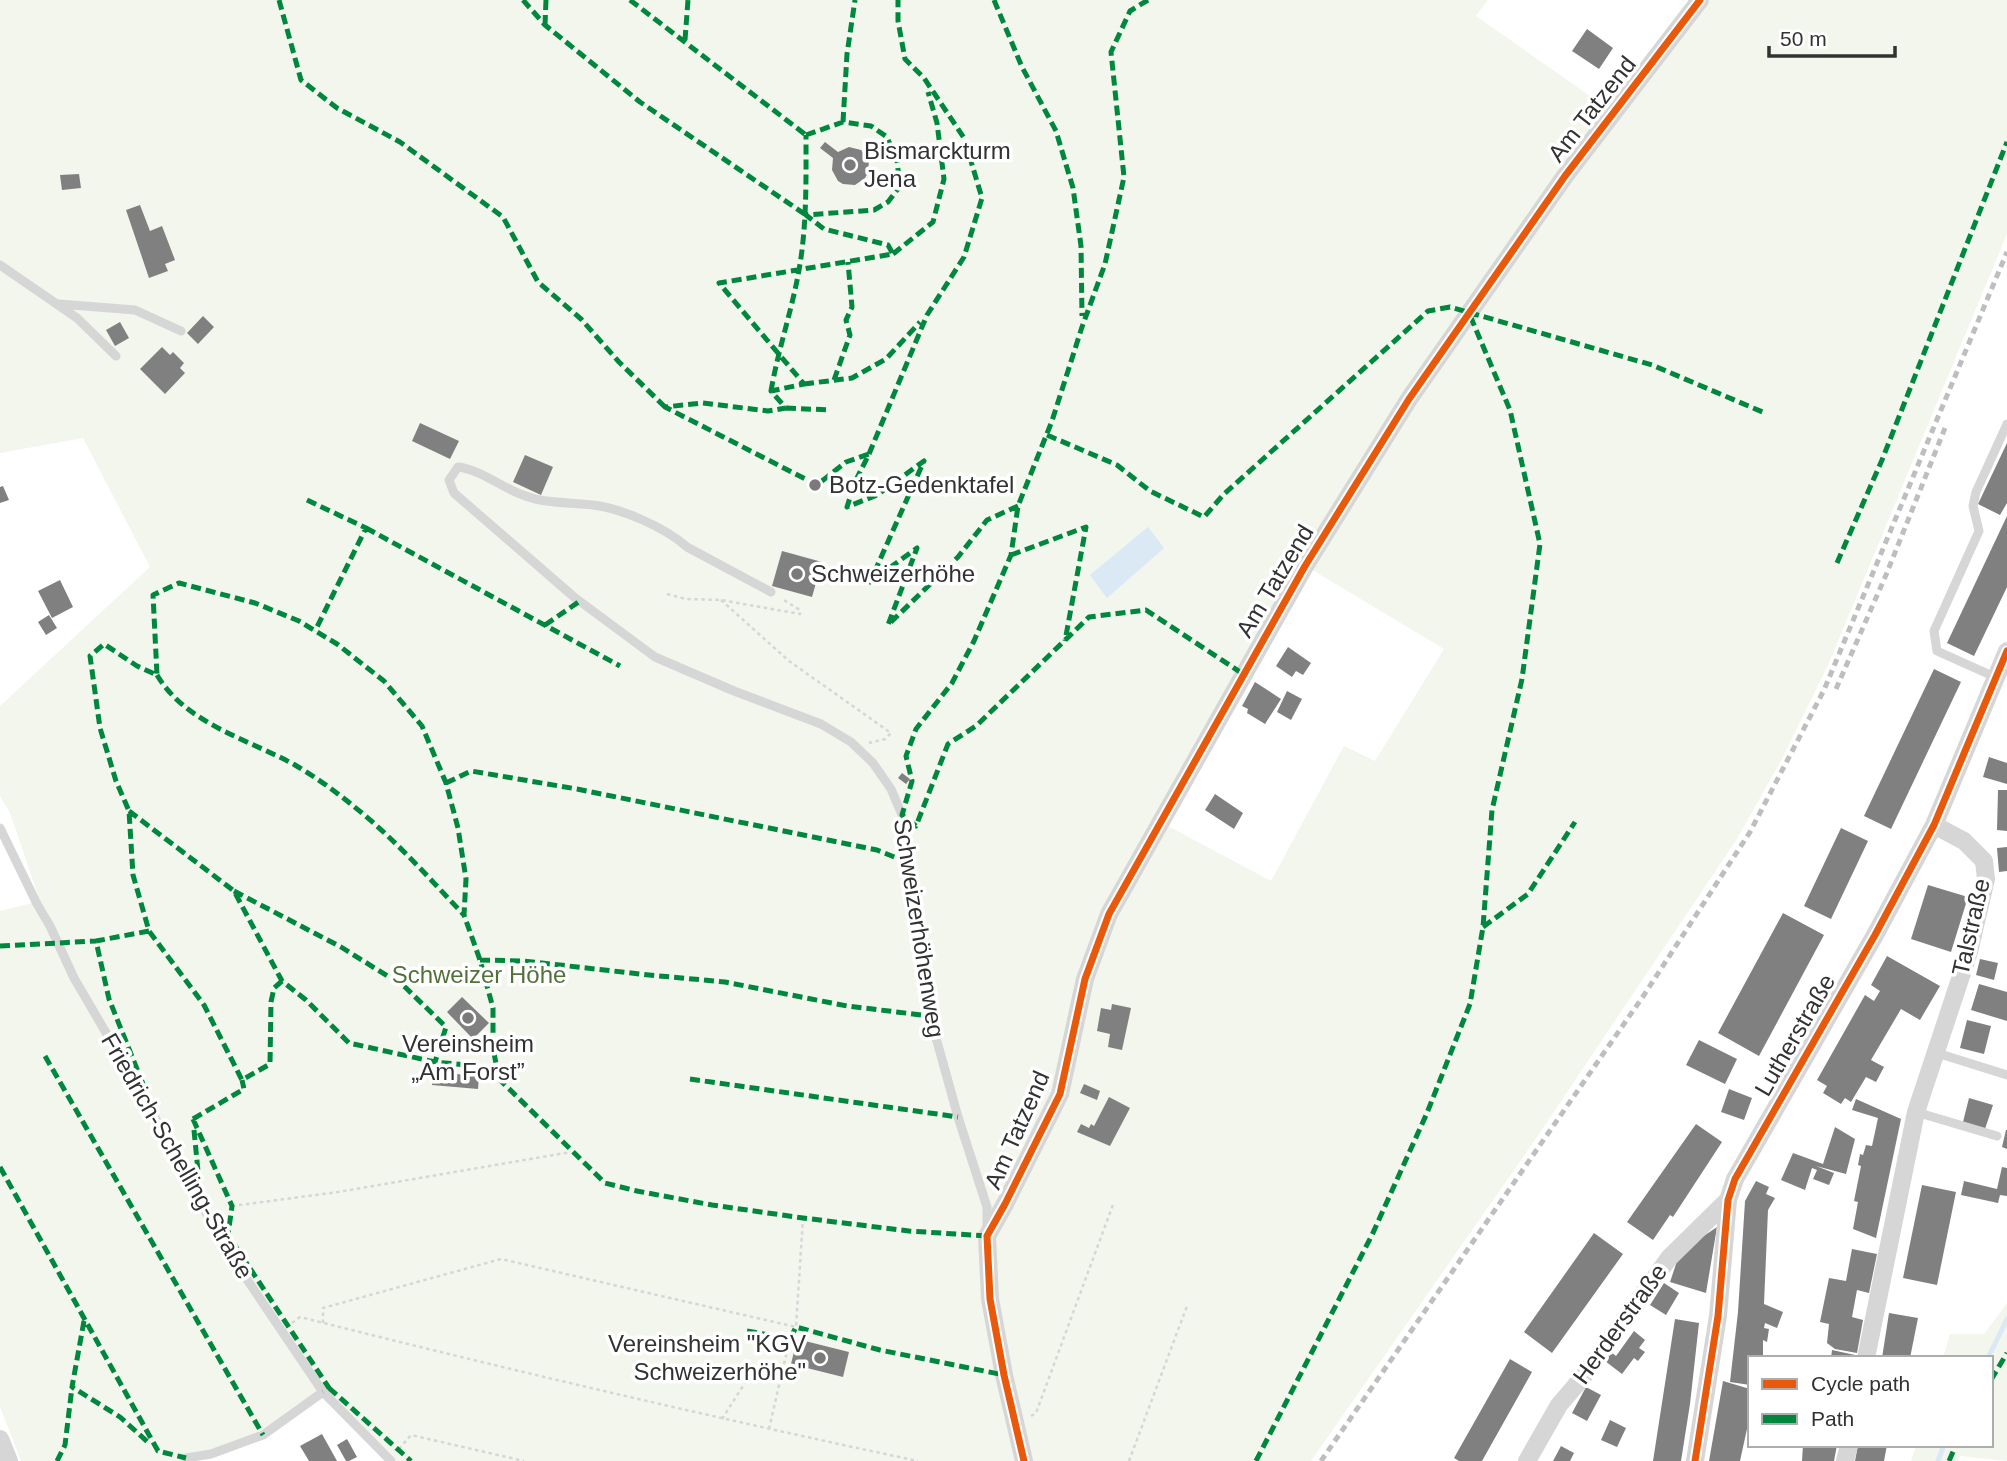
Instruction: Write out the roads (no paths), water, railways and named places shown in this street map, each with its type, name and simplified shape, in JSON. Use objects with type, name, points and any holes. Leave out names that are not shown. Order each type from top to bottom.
[{"type":"street","name":"Am Tatzend","points":[[987,1236],[1060,1094],[1085,979],[1109,914],[1291,590],[1409,398],[1565,176],[1700,0]]},
{"type":"street","name":"Lutherstraße","points":[[1695,1461],[1718,1316],[1728,1200],[1743,1163],[1875,935],[1934,825],[2007,650]]},
{"type":"street","name":"Talstraße","points":[[1866,1356],[1916,1112],[1969,952],[1986,879],[1983,861],[1974,851],[1964,841],[1934,825]]},
{"type":"street","name":"Herderstraße","points":[[1527,1461],[1559,1405],[1583,1377],[1669,1258],[1728,1200]]},
{"type":"street","name":"Schweizerhöhenweg","points":[[987,1236],[990,1299],[1024,1461]]},
{"type":"street","points":[[0,1439],[9,1461]]},
{"type":"lane","points":[[0,265],[58,304],[86,326],[116,356]]},
{"type":"lane","points":[[58,304],[135,310],[181,331]]},
{"type":"lane","points":[[1995,677],[1937,651],[1934,631],[1979,531],[1973,506],[1976,492],[2007,424]]},
{"type":"lane","name":"Schweizerhöhenweg","points":[[771,592],[687,547],[675,536],[615,509],[523,496],[471,469],[458,467],[449,480],[454,493],[521,553],[574,597],[655,657],[821,724],[851,742],[873,763],[891,789],[902,815],[930,1017],[987,1207],[987,1236]]},
{"type":"lane","name":"Friedrich-Schelling-Straße","points":[[0,828],[75,978],[150,1108],[221,1241],[323,1392],[391,1461]]},
{"type":"lane","points":[[1937,1053],[2007,1075]]},
{"type":"lane","points":[[1916,1112],[1997,1136]]},
{"type":"lane","points":[[186,1458],[211,1454],[263,1435],[323,1392]]},
{"type":"waterway","points":[[1989,1356],[2007,1319]]},
{"type":"waterway","points":[[1938,1461],[1943,1447]]},
{"type":"railway","points":[[1321,1461],[1644,995],[1750,832],[1824,690],[2007,252]]},
{"type":"railway","points":[[1836,689],[1886,575],[1945,428]]},
{"type":"place","name":"Bismarckturm Jena","points":[[850,165]]},
{"type":"place","name":"Botz-Gedenktafel","points":[[815,485]]},
{"type":"place","name":"Schweizerhöhe","points":[[797,574]]},
{"type":"place","name":"Vereinsheim „Am Forst”","points":[[468,1018]]},
{"type":"place","name":"Vereinsheim \"KGV Schweizerhöhe\"","points":[[820,1358]]},
{"type":"park label","name":"Schweizer Höhe","points":[[479,975]]}]
